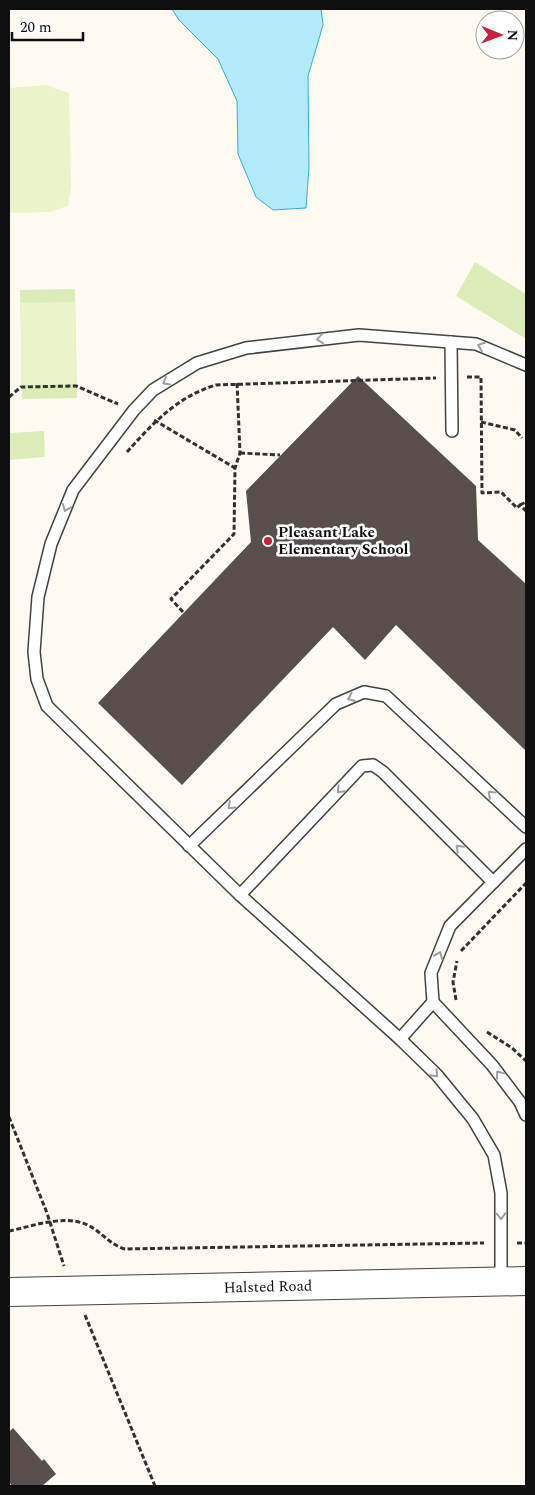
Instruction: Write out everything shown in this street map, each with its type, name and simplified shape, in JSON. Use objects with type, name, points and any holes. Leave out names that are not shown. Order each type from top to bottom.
[{"type":"street","name":"Halsted Road","points":[[9,1292],[514,1281]]},
{"type":"lane","points":[[514,1281],[502,1242],[501,1192],[494,1154],[473,1119],[437,1075],[400,1039],[240,895],[47,706],[37,679],[34,652],[38,597],[51,544],[73,490],[134,410],[153,390],[196,364],[246,348],[359,335],[476,344],[526,365]]},
{"type":"lane","points":[[451,342],[452,431]]},
{"type":"lane","points":[[189,846],[336,704],[364,692],[386,696],[526,827]]},
{"type":"lane","points":[[240,895],[362,766],[372,765],[383,772],[493,882]]},
{"type":"lane","points":[[526,849],[450,926],[431,973],[434,1002],[492,1065],[520,1102],[526,1115]]},
{"type":"lane","points":[[400,1039],[434,1002]]},
{"type":"path","points":[[125,454],[155,421],[196,391],[216,385],[238,382],[480,377],[482,493]]},
{"type":"path","points":[[184,612],[171,599],[234,534],[235,468],[240,453],[238,382]]},
{"type":"path","points":[[481,422],[514,430],[522,438]]},
{"type":"path","points":[[240,453],[280,455]]},
{"type":"path","points":[[476,493],[501,492],[517,508],[526,502]]},
{"type":"path","points":[[520,505],[526,511]]},
{"type":"path","points":[[458,1007],[453,982],[456,963],[461,949],[526,883]]},
{"type":"path","points":[[486,1031],[512,1048],[526,1062]]},
{"type":"path","points":[[9,1117],[50,1222],[66,1273]]},
{"type":"path","points":[[9,1231],[50,1222],[81,1223],[92,1227],[115,1246],[125,1249],[526,1242]]},
{"type":"path","points":[[84,1313],[155,1486]]},
{"type":"green space","points":[[46,85],[69,93],[71,187],[68,206],[50,212],[9,213],[9,88]]},
{"type":"green space","points":[[475,262],[526,294],[526,339],[456,296]]},
{"type":"green space","points":[[75,289],[77,398],[22,399],[20,290]]},
{"type":"green space","points":[[75,302],[76,384],[21,385],[21,303]]},
{"type":"green space","points":[[44,431],[45,457],[9,460],[9,433]]},
{"type":"water","points":[[172,9],[321,9],[323,25],[308,76],[309,167],[306,208],[273,210],[256,197],[238,154],[237,101],[218,59],[179,20]]},
{"type":"building","points":[[358,376],[476,486],[478,540],[526,584],[526,751],[396,625],[365,660],[333,627],[182,785],[98,703],[251,542],[246,491]]},
{"type":"building","points":[[13,1428],[56,1474],[42,1486],[12,1486],[9,1482],[9,1432]]},
{"type":"place","name":"Pleasant Lake Elementary School","points":[[268,541]]}]
